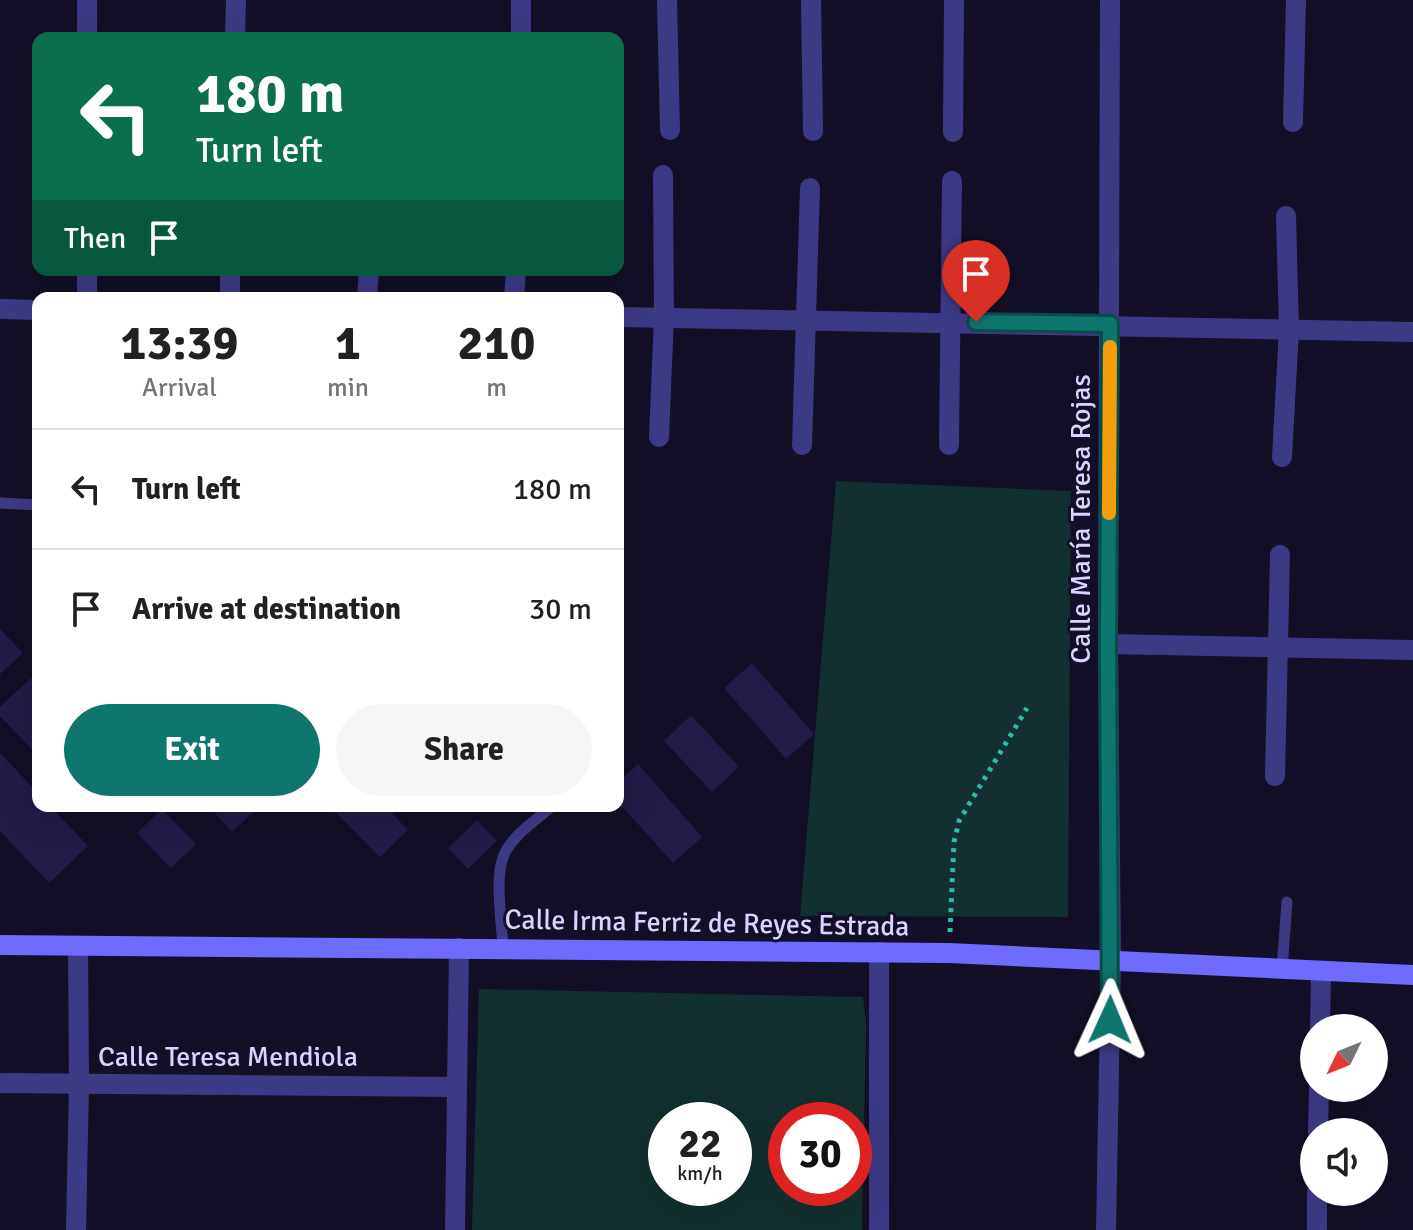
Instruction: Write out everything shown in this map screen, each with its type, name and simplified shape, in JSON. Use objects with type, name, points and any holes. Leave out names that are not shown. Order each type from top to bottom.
[{"type":"street","points":[[87,0],[87,32]]},
{"type":"street","points":[[235,32],[236,0]]},
{"type":"street","points":[[521,0],[521,32]]},
{"type":"street","points":[[667,0],[670,130]]},
{"type":"street","points":[[811,0],[813,131]]},
{"type":"street","points":[[953,132],[954,0]]},
{"type":"street","name":"Calle María Teresa Rojas","points":[[1106,1230],[1111,960],[1108,644],[1110,0]]},
{"type":"street","points":[[1293,122],[1296,0]]},
{"type":"street","points":[[659,437],[664,317],[663,175]]},
{"type":"street","points":[[949,445],[952,181]]},
{"type":"street","points":[[802,445],[810,188]]},
{"type":"street","points":[[1282,457],[1289,330],[1286,216]]},
{"type":"street","points":[[0,309],[32,310]]},
{"type":"street","points":[[624,317],[1413,332]]},
{"type":"street","points":[[1275,776],[1280,555]]},
{"type":"street","points":[[1108,644],[1413,650]]},
{"type":"street","name":"Calle Irma Ferriz de Reyes Estrada","points":[[0,945],[949,953],[1413,975]]},
{"type":"street","points":[[76,1230],[78,946]]},
{"type":"street","points":[[455,1230],[459,948]]},
{"type":"street","points":[[879,952],[879,1230]]},
{"type":"street","points":[[1320,1014],[1321,972]]},
{"type":"street","name":"Calle Teresa Mendiola","points":[[0,1083],[456,1087]]},
{"type":"street","points":[[1317,1206],[1317,1230]]},
{"type":"lane","points":[[0,503],[32,505]]},
{"type":"lane","points":[[503,949],[500,867],[504,853],[545,812]]},
{"type":"lane","points":[[1282,969],[1287,902]]},
{"type":"path","points":[[949,953],[954,842],[959,821],[1027,708]]},
{"type":"green space","points":[[836,481],[1071,491],[1068,917],[800,916]]},
{"type":"green space","points":[[479,989],[863,997],[866,1024],[864,1102],[768,1102],[768,1206],[862,1206],[862,1230],[472,1230]]},
{"type":"building","points":[[0,629],[23,653],[0,674]]},
{"type":"building","points":[[752,663],[814,734],[786,759],[724,688]]},
{"type":"building","points":[[32,679],[32,750],[0,716],[0,707]]},
{"type":"building","points":[[691,715],[739,767],[712,792],[664,741]]},
{"type":"building","points":[[0,753],[32,787],[32,812],[56,812],[88,846],[49,883],[0,831]]},
{"type":"building","points":[[638,764],[702,837],[673,863],[624,809],[624,777]]},
{"type":"building","points":[[159,812],[165,812],[196,844],[171,868],[137,833]]},
{"type":"building","points":[[214,812],[254,812],[232,832]]},
{"type":"building","points":[[335,812],[391,812],[408,830],[380,857]]},
{"type":"building","points":[[477,820],[497,841],[468,869],[448,848]]},
{"type":"slow traffic","points":[[1109,513],[1110,347]]},
{"type":"route","points":[[976,322],[1110,324],[1110,1020]]}]
